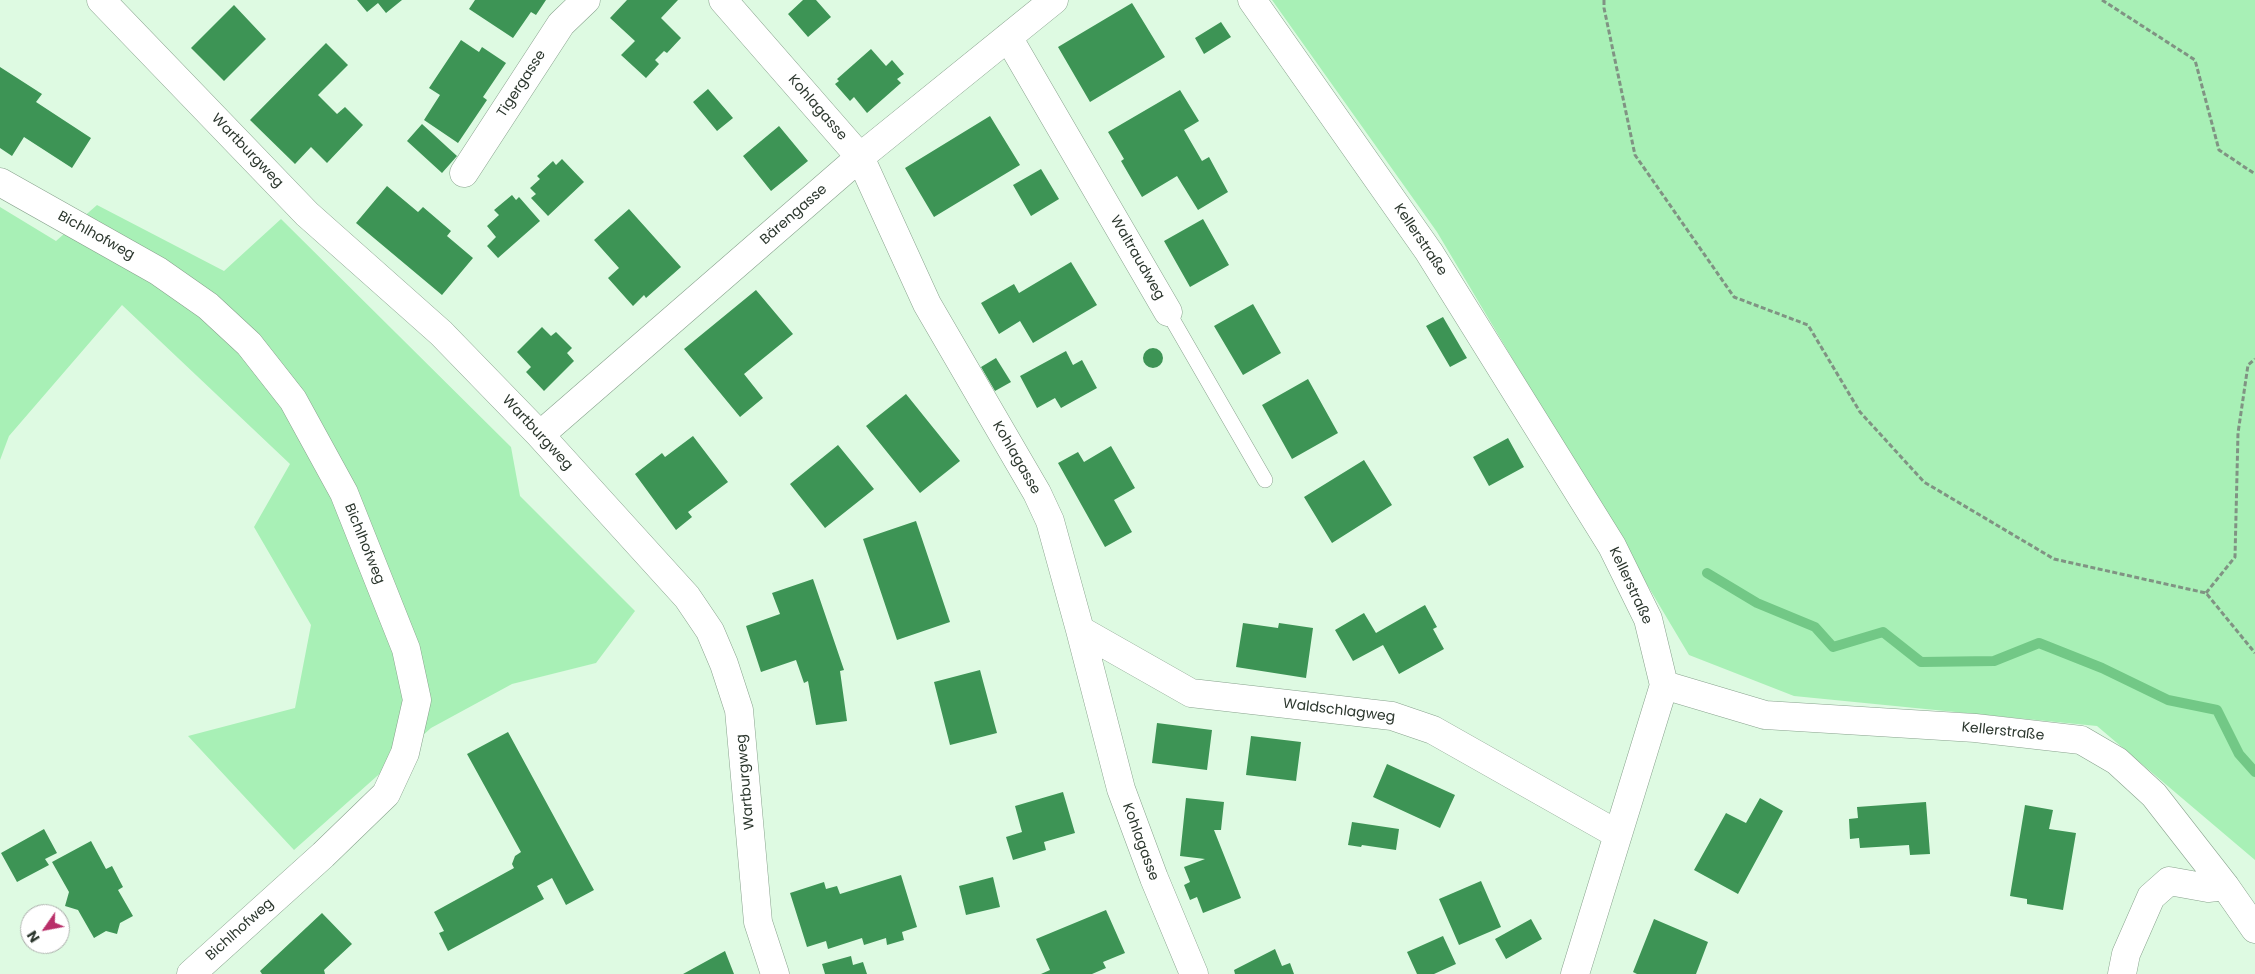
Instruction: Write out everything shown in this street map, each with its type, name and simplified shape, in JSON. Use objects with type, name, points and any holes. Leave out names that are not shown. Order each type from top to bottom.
[{"type":"street","name":"Wartburgweg","points":[[101,0],[306,214],[441,333],[540,435],[687,597],[710,631],[724,664],[739,710],[758,922],[775,974]]},
{"type":"street","name":"Tigergasse","points":[[464,173],[561,24],[586,0]]},
{"type":"street","name":"Kohlagasse","points":[[723,0],[860,157],[927,304],[1037,493],[1050,521],[1121,789],[1154,878],[1194,974]]},
{"type":"street","name":"Bärengasse","points":[[540,435],[860,157],[1054,0]]},
{"type":"street","name":"Kellerstraße","points":[[1252,0],[1429,252],[1612,546],[1648,619],[1664,685],[1765,714],[1975,728],[2080,740],[2117,761],[2154,795],[2225,886],[2255,929]]},
{"type":"street","name":"Waltraudweg","points":[[1008,37],[1168,312]]},
{"type":"street","name":"Bichlhofweg","points":[[0,182],[158,271],[208,306],[249,344],[293,400],[344,493],[406,649],[416,700],[405,754],[386,794],[323,855],[191,974]]},
{"type":"street","name":"Waldschlagweg","points":[[1080,630],[1191,693],[1392,716],[1433,730],[1616,834]]},
{"type":"street","points":[[1575,974],[1616,834],[1664,685]]},
{"type":"street","points":[[2122,974],[2126,954],[2151,897],[2169,881],[2208,888],[2225,886]]},
{"type":"lane","name":"Waltraudweg","points":[[1168,312],[1265,480]]},
{"type":"path","points":[[1604,0],[1604,8],[1635,155],[1734,296],[1808,325],[1860,412],[1924,482],[2054,559],[2206,593],[2255,653]]},
{"type":"path","points":[[2102,0],[2195,60],[2220,150],[2255,174]]},
{"type":"path","points":[[2206,593],[2234,557],[2238,433],[2248,365],[2255,359]]},
{"type":"green space","points":[[1272,0],[2255,0],[2255,860],[2097,726],[1794,696],[1689,655],[1437,232]]},
{"type":"green space","points":[[97,205],[224,271],[281,219],[511,447],[520,496],[635,611],[596,663],[512,684],[431,728],[294,850],[188,736],[295,708],[311,625],[254,527],[290,464],[122,305],[9,436],[0,460],[0,207],[56,241]]},
{"type":"building","points":[[357,0],[402,0],[386,13],[378,3],[367,12]]},
{"type":"building","points":[[475,0],[546,0],[536,15],[531,12],[513,38],[469,9]]},
{"type":"building","points":[[627,0],[678,0],[661,18],[681,38],[667,53],[664,51],[655,60],[659,64],[646,78],[621,55],[635,41],[610,18]]},
{"type":"building","points":[[803,0],[816,0],[831,17],[808,37],[788,14]]},
{"type":"building","points":[[1132,3],[1165,57],[1090,102],[1058,47]]},
{"type":"building","points":[[234,5],[266,39],[224,81],[191,48]]},
{"type":"building","points":[[1221,22],[1231,37],[1204,54],[1195,38]]},
{"type":"building","points":[[461,40],[479,52],[482,47],[506,63],[483,97],[487,100],[458,143],[424,120],[440,95],[429,88]]},
{"type":"building","points":[[326,43],[348,65],[318,95],[337,114],[345,107],[363,125],[327,163],[311,147],[295,164],[250,120]]},
{"type":"building","points":[[871,49],[886,66],[892,60],[904,74],[897,79],[901,83],[867,113],[854,97],[850,101],[835,84],[839,81],[837,79]]},
{"type":"building","points":[[0,67],[42,94],[36,102],[91,138],[72,168],[24,137],[12,156],[0,148]]},
{"type":"building","points":[[708,89],[733,118],[717,131],[693,102]]},
{"type":"building","points":[[1180,90],[1199,121],[1184,130],[1202,161],[1209,157],[1228,192],[1198,210],[1177,176],[1142,197],[1121,161],[1124,159],[1108,132]]},
{"type":"building","points":[[990,116],[1020,165],[934,217],[905,168]]},
{"type":"building","points":[[422,124],[457,156],[442,173],[407,141]]},
{"type":"building","points":[[779,126],[808,161],[771,191],[743,156]]},
{"type":"building","points":[[562,159],[584,182],[548,216],[531,198],[536,194],[530,188],[540,179],[537,176],[553,161],[556,165]]},
{"type":"building","points":[[1041,169],[1059,199],[1031,216],[1013,185]]},
{"type":"building","points":[[387,186],[418,212],[423,207],[451,231],[447,236],[473,258],[442,295],[356,223]]},
{"type":"building","points":[[512,195],[516,200],[519,197],[540,221],[498,258],[487,246],[496,237],[487,226],[499,215],[494,210]]},
{"type":"building","points":[[629,209],[681,267],[646,298],[644,295],[633,306],[608,278],[619,268],[594,240]]},
{"type":"building","points":[[1203,219],[1229,265],[1190,287],[1164,241]]},
{"type":"building","points":[[1071,262],[1097,305],[1033,343],[1020,321],[999,334],[981,303],[1014,284],[1019,293]]},
{"type":"building","points":[[756,290],[793,334],[744,374],[763,398],[740,417],[684,349]]},
{"type":"building","points":[[1253,304],[1281,353],[1243,375],[1214,326]]},
{"type":"building","points":[[1443,317],[1467,358],[1450,367],[1426,326]]},
{"type":"building","points":[[542,327],[551,336],[556,332],[572,348],[567,353],[574,361],[544,391],[526,372],[531,367],[517,352]]},
{"type":"building","points":[[1153,348],[1160,351],[1163,358],[1160,365],[1153,368],[1146,365],[1143,358],[1146,351]]},
{"type":"building","points":[[1066,351],[1073,365],[1082,360],[1097,388],[1061,408],[1055,398],[1037,408],[1020,376]]},
{"type":"building","points":[[996,358],[1011,382],[995,391],[981,367]]},
{"type":"building","points":[[1308,379],[1338,433],[1292,459],[1262,405]]},
{"type":"building","points":[[906,394],[960,461],[920,493],[866,426]]},
{"type":"building","points":[[693,436],[728,482],[688,512],[692,517],[676,530],[635,474],[662,453],[665,457]]},
{"type":"building","points":[[1508,438],[1524,467],[1489,486],[1473,457]]},
{"type":"building","points":[[838,445],[874,489],[825,528],[790,484]]},
{"type":"building","points":[[1111,446],[1135,488],[1114,500],[1132,532],[1105,547],[1058,463],[1078,452],[1084,462]]},
{"type":"building","points":[[1364,460],[1392,505],[1332,543],[1304,497]]},
{"type":"building","points":[[916,521],[950,622],[897,640],[863,539]]},
{"type":"building","points":[[813,579],[844,670],[840,671],[847,721],[816,725],[808,681],[804,683],[796,660],[761,672],[746,626],[780,614],[772,593]]},
{"type":"building","points":[[1425,605],[1437,627],[1433,629],[1444,649],[1399,674],[1383,645],[1353,661],[1335,630],[1364,613],[1376,633]]},
{"type":"building","points":[[1243,623],[1278,628],[1279,623],[1313,628],[1306,678],[1236,667]]},
{"type":"building","points":[[980,670],[997,733],[950,745],[934,682]]},
{"type":"building","points":[[1157,723],[1212,730],[1207,770],[1152,763]]},
{"type":"building","points":[[508,732],[594,890],[566,905],[552,878],[537,886],[544,899],[448,951],[439,933],[444,931],[434,912],[514,868],[512,864],[515,856],[521,852],[467,754]]},
{"type":"building","points":[[1251,736],[1301,742],[1296,781],[1246,775]]},
{"type":"building","points":[[1387,764],[1455,795],[1440,828],[1373,797]]},
{"type":"building","points":[[1063,792],[1075,833],[1044,842],[1046,850],[1013,860],[1006,837],[1022,832],[1015,806]]},
{"type":"building","points":[[1186,798],[1224,802],[1221,830],[1214,830],[1241,898],[1203,913],[1197,897],[1190,900],[1184,885],[1190,882],[1184,867],[1205,859],[1180,856]]},
{"type":"building","points":[[1760,798],[1783,811],[1738,894],[1694,870],[1726,813],[1746,823]]},
{"type":"building","points":[[1926,802],[1930,854],[1910,855],[1909,845],[1860,848],[1859,838],[1850,839],[1849,819],[1858,818],[1857,807]]},
{"type":"building","points":[[2025,805],[2053,810],[2049,829],[2076,833],[2063,910],[2027,904],[2027,899],[2010,896]]},
{"type":"building","points":[[1352,822],[1399,829],[1396,850],[1348,845]]},
{"type":"building","points":[[44,829],[57,853],[45,859],[49,865],[17,882],[1,853]]},
{"type":"building","points":[[91,841],[106,869],[112,866],[123,887],[118,890],[133,916],[120,923],[117,934],[106,931],[94,938],[78,910],[70,908],[70,904],[66,904],[69,892],[52,862]]},
{"type":"building","points":[[901,875],[917,927],[902,932],[904,940],[887,945],[886,938],[864,945],[862,938],[828,949],[826,941],[807,947],[790,893],[824,882],[826,889],[837,886],[840,894]]},
{"type":"building","points":[[993,877],[1000,907],[966,915],[959,886]]},
{"type":"building","points":[[1481,881],[1501,927],[1459,945],[1439,899]]},
{"type":"building","points":[[1106,910],[1125,953],[1103,962],[1106,968],[1092,974],[1041,974],[1050,970],[1036,939]]},
{"type":"building","points":[[322,913],[352,944],[324,970],[325,974],[262,974],[260,971]]},
{"type":"building","points":[[1531,919],[1542,939],[1506,959],[1495,939]]},
{"type":"building","points":[[1654,919],[1708,942],[1696,974],[1637,974],[1633,972]]},
{"type":"building","points":[[1443,936],[1456,964],[1434,974],[1417,974],[1407,952]]},
{"type":"building","points":[[1275,949],[1282,966],[1290,963],[1294,974],[1235,974],[1234,970]]},
{"type":"building","points":[[725,951],[734,974],[683,974]]},
{"type":"building","points":[[851,956],[853,965],[863,962],[867,974],[825,974],[822,964]]},
{"type":"waterway","points":[[1707,573],[1757,603],[1815,627],[1833,647],[1883,632],[1921,662],[1994,661],[2039,643],[2102,668],[2168,700],[2217,710],[2239,754],[2255,772]]}]
